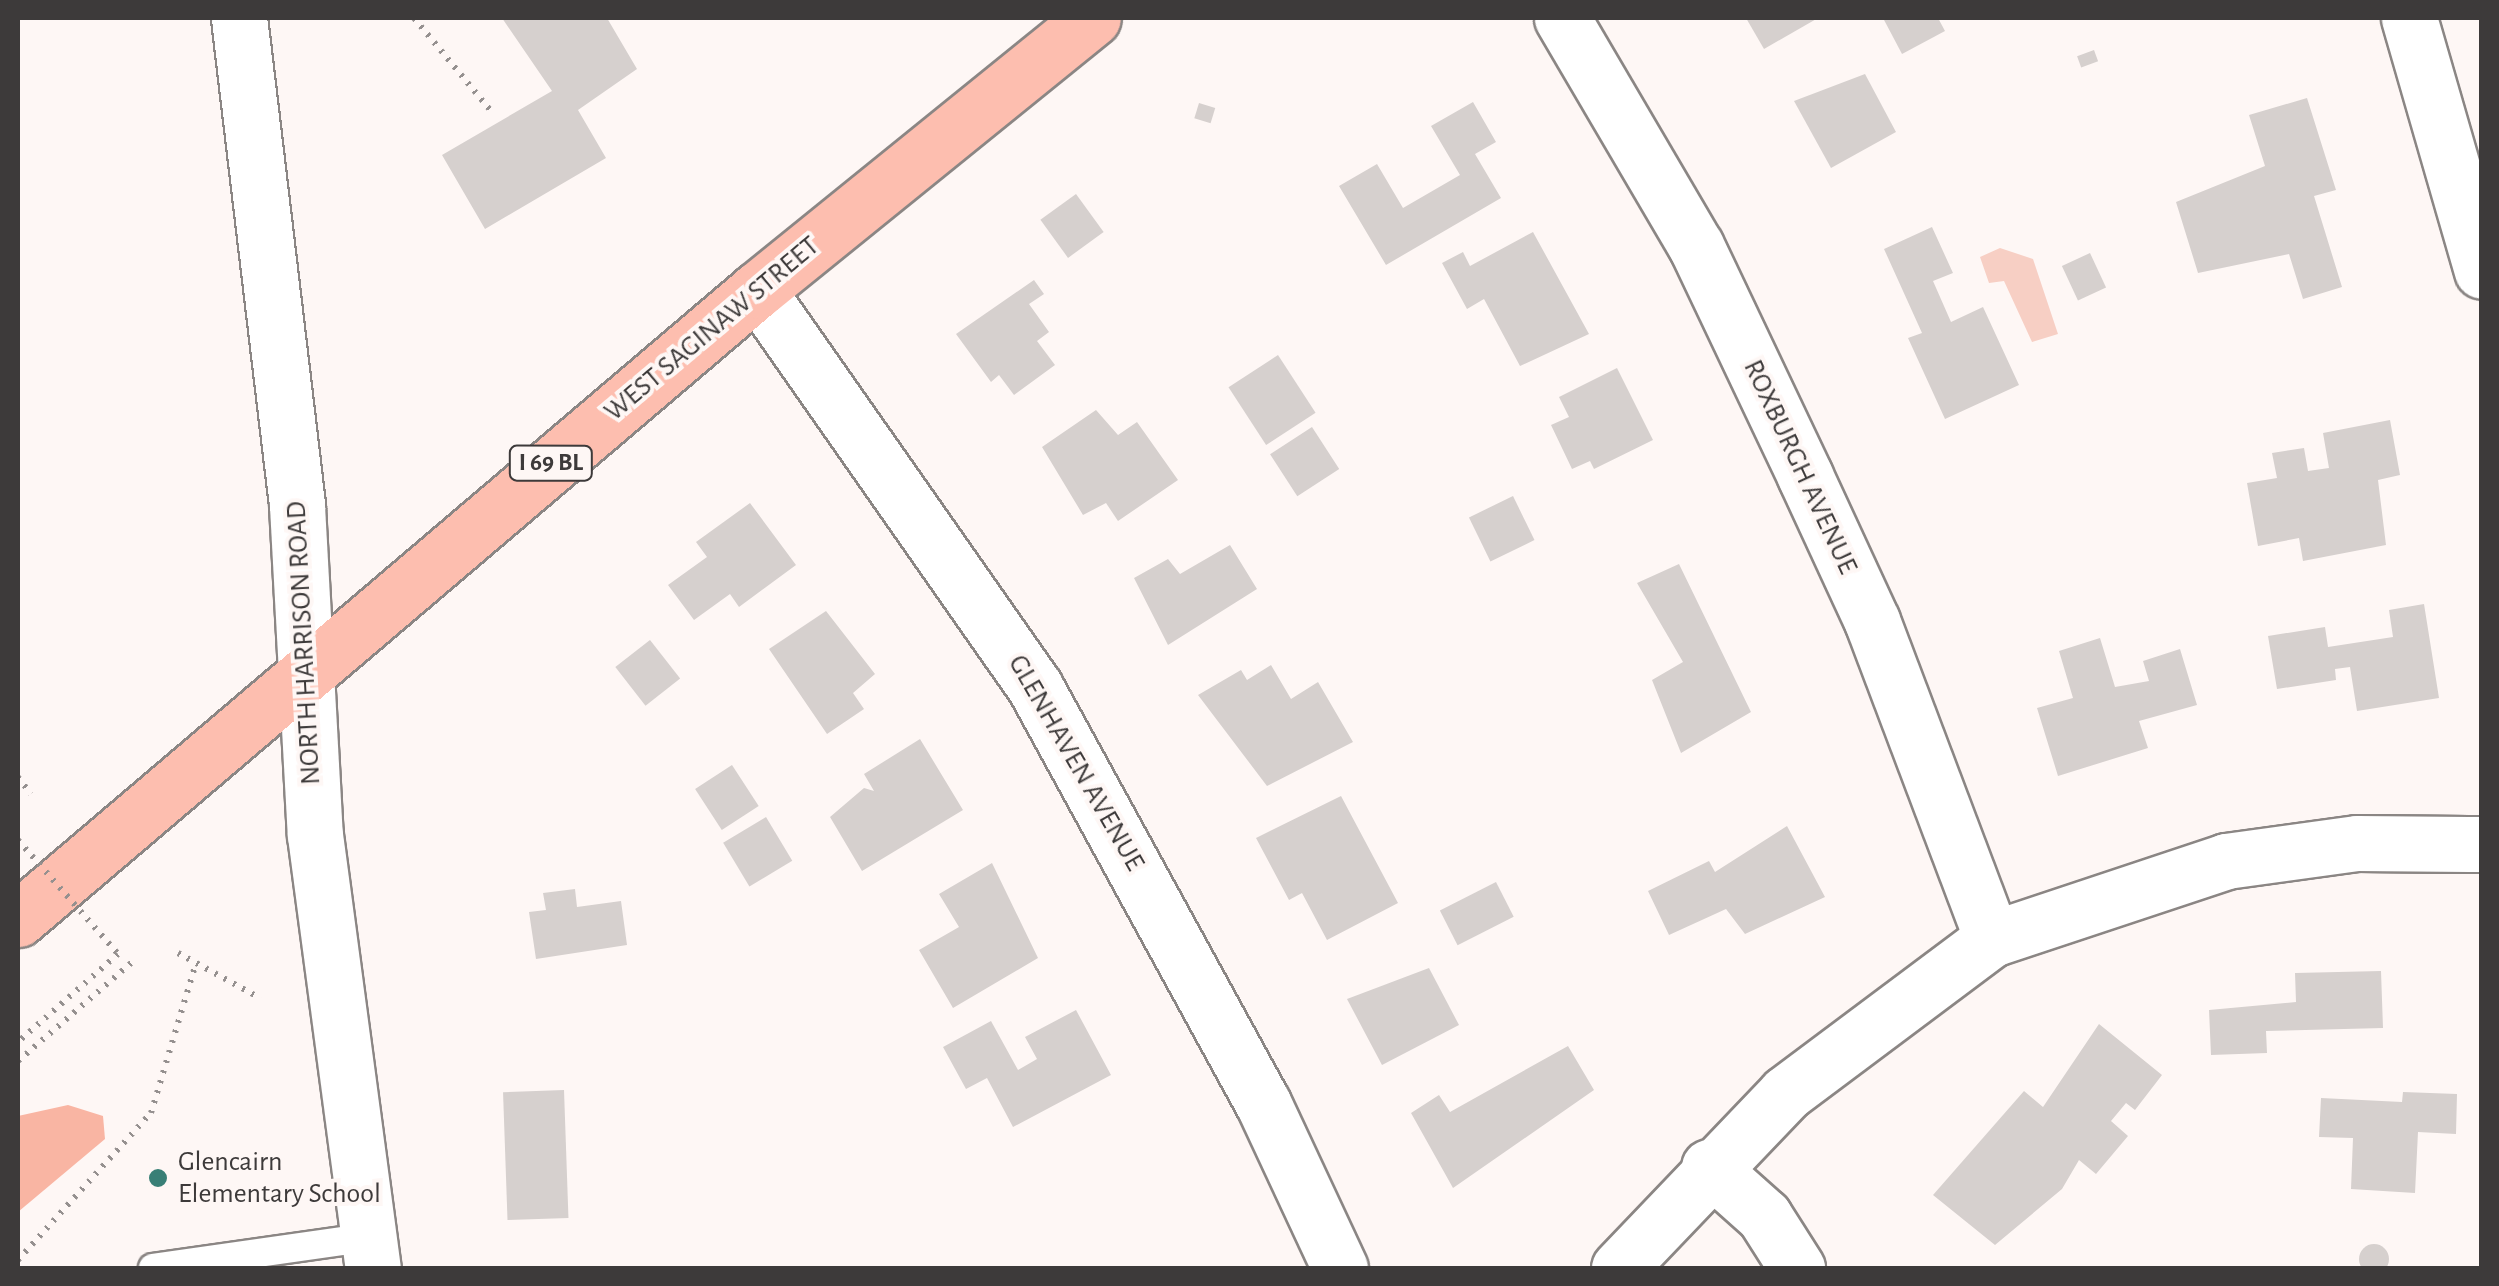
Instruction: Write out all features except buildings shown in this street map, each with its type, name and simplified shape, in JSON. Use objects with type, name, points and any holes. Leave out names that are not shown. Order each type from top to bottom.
[{"type":"main road","name":"WEST SAGINAW STREET","points":[[18,919],[757,290],[1093,18]]},
{"type":"street","name":"NORTH HARRISON ROAD","points":[[239,18],[298,506],[315,835],[372,1252]]},
{"type":"street","name":"ROXBURGH AVENUE","points":[[1562,18],[1696,246],[1805,476],[1872,621],[1992,939]]},
{"type":"street","points":[[2409,18],[2482,271]]},
{"type":"street","name":"GLENHAVEN AVENUE","points":[[757,290],[1035,687],[1262,1103],[1340,1268]]},
{"type":"street","points":[[1618,1268],[1709,1167],[1880,1015],[1992,939],[2226,861],[2357,843],[2482,844]]},
{"type":"street","points":[[1709,1167],[1764,1216],[1798,1268]]},
{"type":"lane","points":[[154,1268],[372,1252]]},
{"type":"path","points":[[414,18],[490,110]]},
{"type":"path","points":[[18,777],[31,794]]},
{"type":"path","points":[[18,840],[118,954],[18,1042]]},
{"type":"path","points":[[178,953],[260,998]]},
{"type":"path","points":[[18,1260],[151,1112],[196,963]]},
{"type":"path","points":[[18,1062],[131,964]]},
{"type":"shaded area","points":[[2000,248],[2033,259],[2058,334],[2032,342],[2004,281],[1989,283],[1980,257]]},
{"type":"shaded area","points":[[68,1105],[103,1116],[105,1139],[18,1212],[18,1116]]},
{"type":"place","name":"Glencairn Elementary School","points":[[158,1178]]}]
